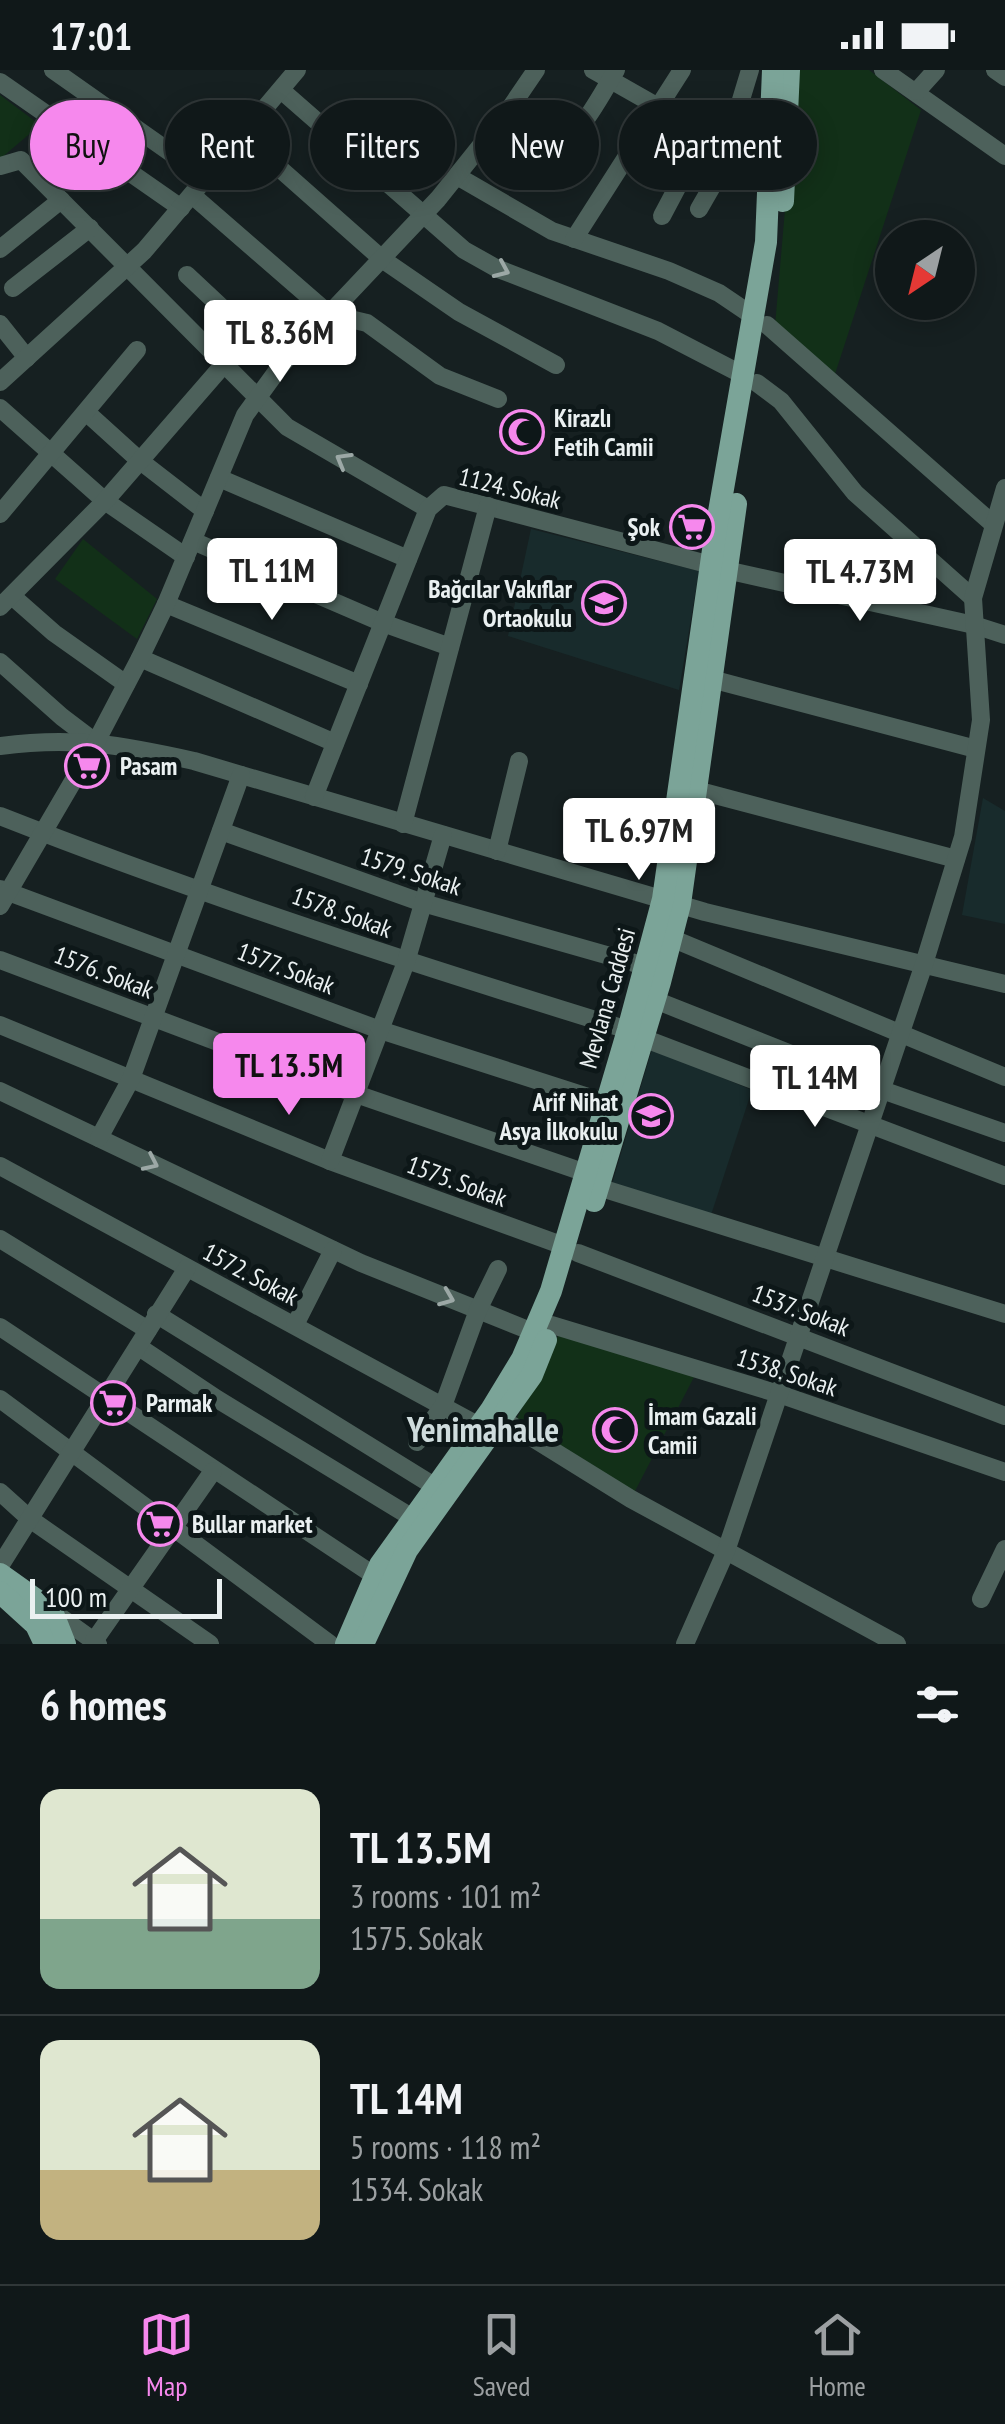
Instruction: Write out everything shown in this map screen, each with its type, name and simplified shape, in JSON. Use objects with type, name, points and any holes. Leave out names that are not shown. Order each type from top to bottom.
[{"type":"main road","name":"Mevlana Caddesi","points":[[760,321],[772,70]]},
{"type":"main road","name":"Mevlana Caddesi","points":[[592,1180],[606,1103],[655,1000],[672,938],[671,902],[718,568],[760,321],[782,238],[789,70]]},
{"type":"main road","name":"Mevlana Caddesi","points":[[363,1644],[407,1550],[532,1375],[551,1290],[571,1249],[636,1034],[645,966],[671,902],[696,790],[711,679],[718,568]]},
{"type":"main road","name":"Mevlana Caddesi","points":[[346,1644],[375,1576],[411,1517],[543,1328]]},
{"type":"main road","points":[[0,1574],[52,1611],[65,1644]]},
{"type":"main road","points":[[0,1592],[36,1625],[45,1644]]},
{"type":"street","points":[[54,70],[165,149]]},
{"type":"street","points":[[273,100],[297,70]]},
{"type":"street","points":[[514,100],[536,70]]},
{"type":"street","points":[[593,70],[613,75],[649,100]]},
{"type":"street","points":[[665,100],[682,70]]},
{"type":"street","points":[[741,100],[750,70]]},
{"type":"street","points":[[883,70],[1005,156]]},
{"type":"street","points":[[917,92],[936,70]]},
{"type":"street","points":[[995,70],[1005,77]]},
{"type":"street","points":[[595,100],[613,75]]},
{"type":"street","points":[[0,82],[186,202],[330,314],[367,323],[440,376],[498,399]]},
{"type":"street","points":[[281,90],[464,250],[496,268],[658,331],[750,379],[781,401],[855,493],[972,598]]},
{"type":"street","points":[[3,895],[96,742],[140,658],[245,414],[282,364],[423,215],[475,153]]},
{"type":"street","points":[[0,166],[20,160],[287,427],[428,509]]},
{"type":"street","points":[[574,239],[619,170]]},
{"type":"street","points":[[457,176],[552,231],[669,271],[719,293],[760,321],[993,524]]},
{"type":"street","points":[[290,178],[382,259],[459,312],[556,366]]},
{"type":"street","points":[[0,382],[129,266],[196,190]]},
{"type":"street","points":[[662,216],[676,190]]},
{"type":"street","points":[[699,209],[710,190]]},
{"type":"street","points":[[0,249],[62,200]]},
{"type":"street","points":[[13,288],[90,228]]},
{"type":"street","points":[[187,275],[282,364]]},
{"type":"street","points":[[0,324],[27,358]]},
{"type":"street","points":[[2,508],[137,350]]},
{"type":"street","points":[[126,684],[6,602],[105,501],[225,363]]},
{"type":"street","points":[[0,408],[105,501],[189,549],[450,647]]},
{"type":"street","points":[[86,412],[139,460],[206,511]]},
{"type":"street","points":[[219,478],[408,559]]},
{"type":"street","points":[[685,1644],[726,1551],[924,964],[956,858],[980,720],[972,598],[1005,488]]},
{"type":"street","name":"1124. Sokak","points":[[314,797],[428,509],[444,495],[718,568],[1005,635]]},
{"type":"street","points":[[402,824],[488,506]]},
{"type":"street","points":[[166,604],[358,684]]},
{"type":"street","points":[[140,658],[335,743]]},
{"type":"street","points":[[0,662],[62,718],[96,742]]},
{"type":"street","points":[[711,679],[976,749]]},
{"type":"street","points":[[1,745],[40,741],[129,746],[241,775],[671,902],[1005,984]]},
{"type":"street","points":[[498,851],[518,761]]},
{"type":"street","points":[[99,1138],[130,1079],[241,775]]},
{"type":"street","points":[[696,790],[956,858]]},
{"type":"street","name":"1578. Sokak","points":[[0,816],[156,876],[406,962],[636,1034],[1005,1176]]},
{"type":"street","name":"1579. Sokak","points":[[221,831],[424,903],[645,966]]},
{"type":"street","points":[[330,1161],[406,962],[444,835]]},
{"type":"street","name":"1577. Sokak","points":[[3,895],[380,1030],[606,1103]]},
{"type":"street","points":[[672,938],[1005,1077]]},
{"type":"street","name":"1576. Sokak","points":[[0,960],[592,1180],[1005,1314]]},
{"type":"street","points":[[655,1000],[882,1090],[1005,1133]]},
{"type":"street","name":"1575. Sokak","points":[[0,1026],[330,1161],[571,1249]]},
{"type":"street","name":"1538. Sokak","points":[[0,1091],[333,1250],[478,1310],[779,1394],[1004,1468]]},
{"type":"street","name":"1572. Sokak","points":[[0,1166],[478,1426]]},
{"type":"street","points":[[0,1239],[152,1322],[434,1486]]},
{"type":"street","name":"1537. Sokak","points":[[571,1249],[1005,1416]]},
{"type":"street","points":[[294,1325],[333,1250]]},
{"type":"street","points":[[0,1566],[186,1268]]},
{"type":"street","points":[[416,1442],[443,1406],[478,1310],[498,1269]]},
{"type":"street","points":[[0,1327],[375,1576]]},
{"type":"street","points":[[139,1348],[216,1400],[411,1517]]},
{"type":"street","points":[[0,1400],[330,1644]]},
{"type":"street","points":[[502,1419],[631,1499],[897,1644]]},
{"type":"street","points":[[52,1611],[96,1642],[213,1471]]},
{"type":"street","points":[[0,1492],[30,1519],[210,1644]]},
{"type":"street","points":[[981,1599],[1005,1550]]},
{"type":"shaded area","name":"Bağcılar Vakıflar Ortaokulu","points":[[531,529],[699,571],[679,690],[508,636]]},
{"type":"shaded area","points":[[983,798],[1005,811],[1005,924],[962,915]]},
{"type":"shaded area","points":[[652,1049],[752,1090],[710,1218],[611,1187]]},
{"type":"green space","points":[[797,70],[869,70],[921,110],[885,220],[875,220],[875,251],[835,374],[775,326],[787,190],[817,190],[817,100],[794,100]]},
{"type":"green space","points":[[0,95],[30,118],[30,134],[0,159]]},
{"type":"green space","points":[[83,539],[157,599],[137,639],[55,579]]},
{"type":"green space","points":[[560,1332],[694,1377],[634,1493],[515,1422]]},
{"type":"place","name":"Kirazlı Fetih Camii","points":[[522,432]]},
{"type":"place","name":"Şok","points":[[692,527]]},
{"type":"place","name":"Bağcılar Vakıflar Ortaokulu","points":[[604,603]]},
{"type":"place","name":"Pasam","points":[[87,766]]},
{"type":"place","name":"Arif Nihat Asya İlkokulu","points":[[651,1116]]},
{"type":"place","name":"Parmak","points":[[113,1403]]},
{"type":"place","name":"İmam Gazali Camii","points":[[615,1430]]},
{"type":"place","name":"Bullar market","points":[[160,1524]]},
{"type":"district","name":"Yenimahalle","points":[[483,1429]]}]
